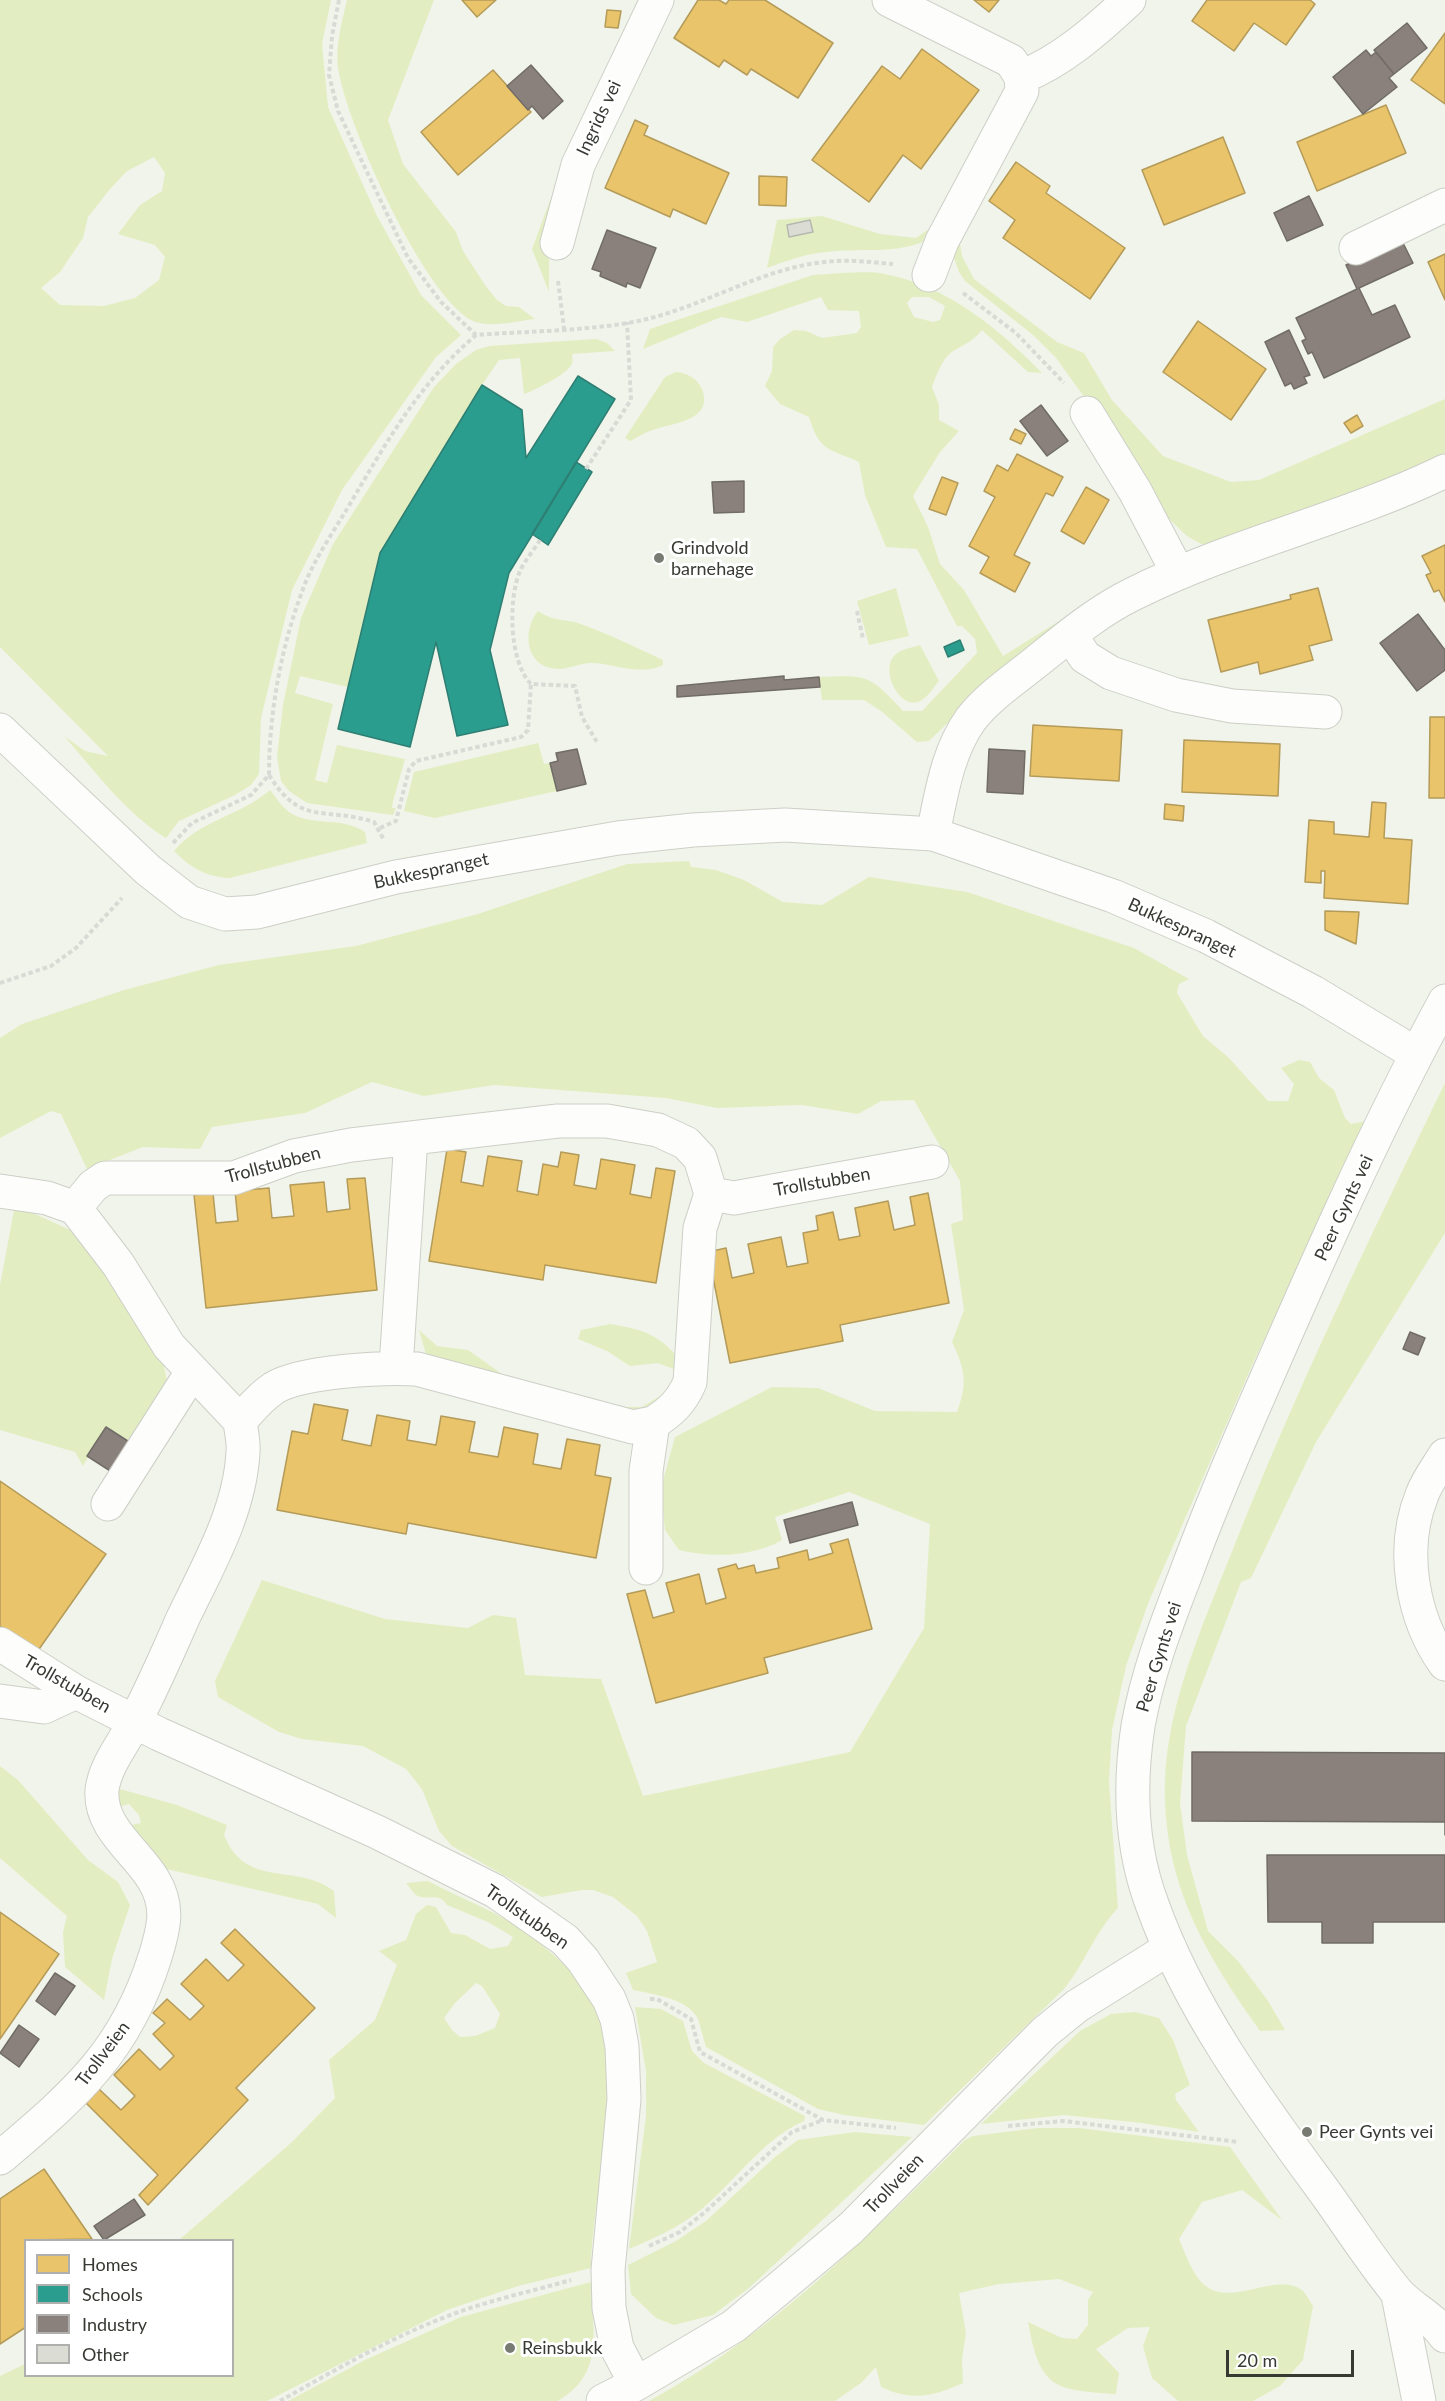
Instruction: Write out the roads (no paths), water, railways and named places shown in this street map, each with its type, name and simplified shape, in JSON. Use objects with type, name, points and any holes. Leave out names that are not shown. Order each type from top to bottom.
[{"type":"street","name":"Ingrids vei","points":[[557,243],[578,165],[657,0]]},
{"type":"street","points":[[889,0],[1011,61],[1021,76],[1022,91],[942,241],[928,275]]},
{"type":"street","points":[[1021,76],[1038,70],[1093,32],[1128,0]]},
{"type":"street","points":[[1356,248],[1445,205]]},
{"type":"street","points":[[1087,413],[1135,491],[1178,573]]},
{"type":"street","points":[[933,834],[948,765],[972,718],[1010,683],[1071,636],[1130,595],[1178,573],[1398,494],[1445,471]]},
{"type":"street","points":[[1071,636],[1085,657],[1111,673],[1176,695],[1232,706],[1325,712]]},
{"type":"street","name":"Bukkespranget","points":[[0,730],[148,870],[189,902],[225,914],[257,912],[396,877],[618,838],[693,830],[785,825],[933,834],[1113,896],[1206,936],[1313,992],[1416,1054]]},
{"type":"street","name":"Peer Gynts vei","points":[[1445,1001],[1416,1054],[1236,1446],[1160,1641],[1138,1726],[1133,1790],[1137,1851],[1150,1902],[1170,1948],[1212,2029],[1257,2100],[1398,2295],[1436,2323],[1445,2336]]},
{"type":"street","name":"Trollstubben","points":[[75,1208],[93,1186],[105,1178],[234,1178],[294,1156],[351,1145],[558,1121],[607,1121],[658,1130],[686,1143],[700,1158],[711,1194],[734,1198],[932,1162]]},
{"type":"street","points":[[396,1367],[411,1138]]},
{"type":"street","points":[[0,1191],[47,1198],[75,1208],[106,1247],[169,1346],[240,1421],[244,1451],[238,1486],[221,1537],[135,1722]]},
{"type":"street","points":[[240,1421],[260,1398],[276,1387],[306,1377],[396,1367],[417,1369],[633,1427],[653,1422],[669,1413],[684,1396],[690,1382],[700,1228],[711,1194]]},
{"type":"street","points":[[108,1504],[192,1372]]},
{"type":"street","points":[[646,1568],[644,1532],[646,1471],[653,1422]]},
{"type":"street","points":[[1445,1455],[1422,1495],[1411,1537],[1414,1593],[1434,1649],[1445,1664]]},
{"type":"street","name":"Trollstubben","points":[[0,1644],[76,1692],[135,1722],[377,1832],[485,1886],[565,1940],[583,1960],[609,1999],[617,2019],[622,2047],[624,2099],[608,2270],[609,2308],[617,2348],[636,2384]]},
{"type":"street","points":[[0,1701],[44,1707],[76,1692]]},
{"type":"street","name":"Trollveien","points":[[0,2158],[62,2106],[123,2034],[143,1992],[165,1923],[164,1902],[153,1878],[122,1840],[111,1822],[106,1813],[102,1791],[111,1762],[135,1722]]},
{"type":"street","name":"Trollveien","points":[[603,2401],[734,2326],[851,2228],[1045,2032],[1077,2006],[1170,1948]]},
{"type":"street","name":"Peer Gynts vei","points":[[1398,2295],[1419,2401]]},
{"type":"place","name":"Grindvold barnehage","points":[[659,558]]},
{"type":"place","name":"Peer Gynts vei","points":[[1307,2132]]},
{"type":"place","name":"Reinsbukk","points":[[510,2348]]}]
